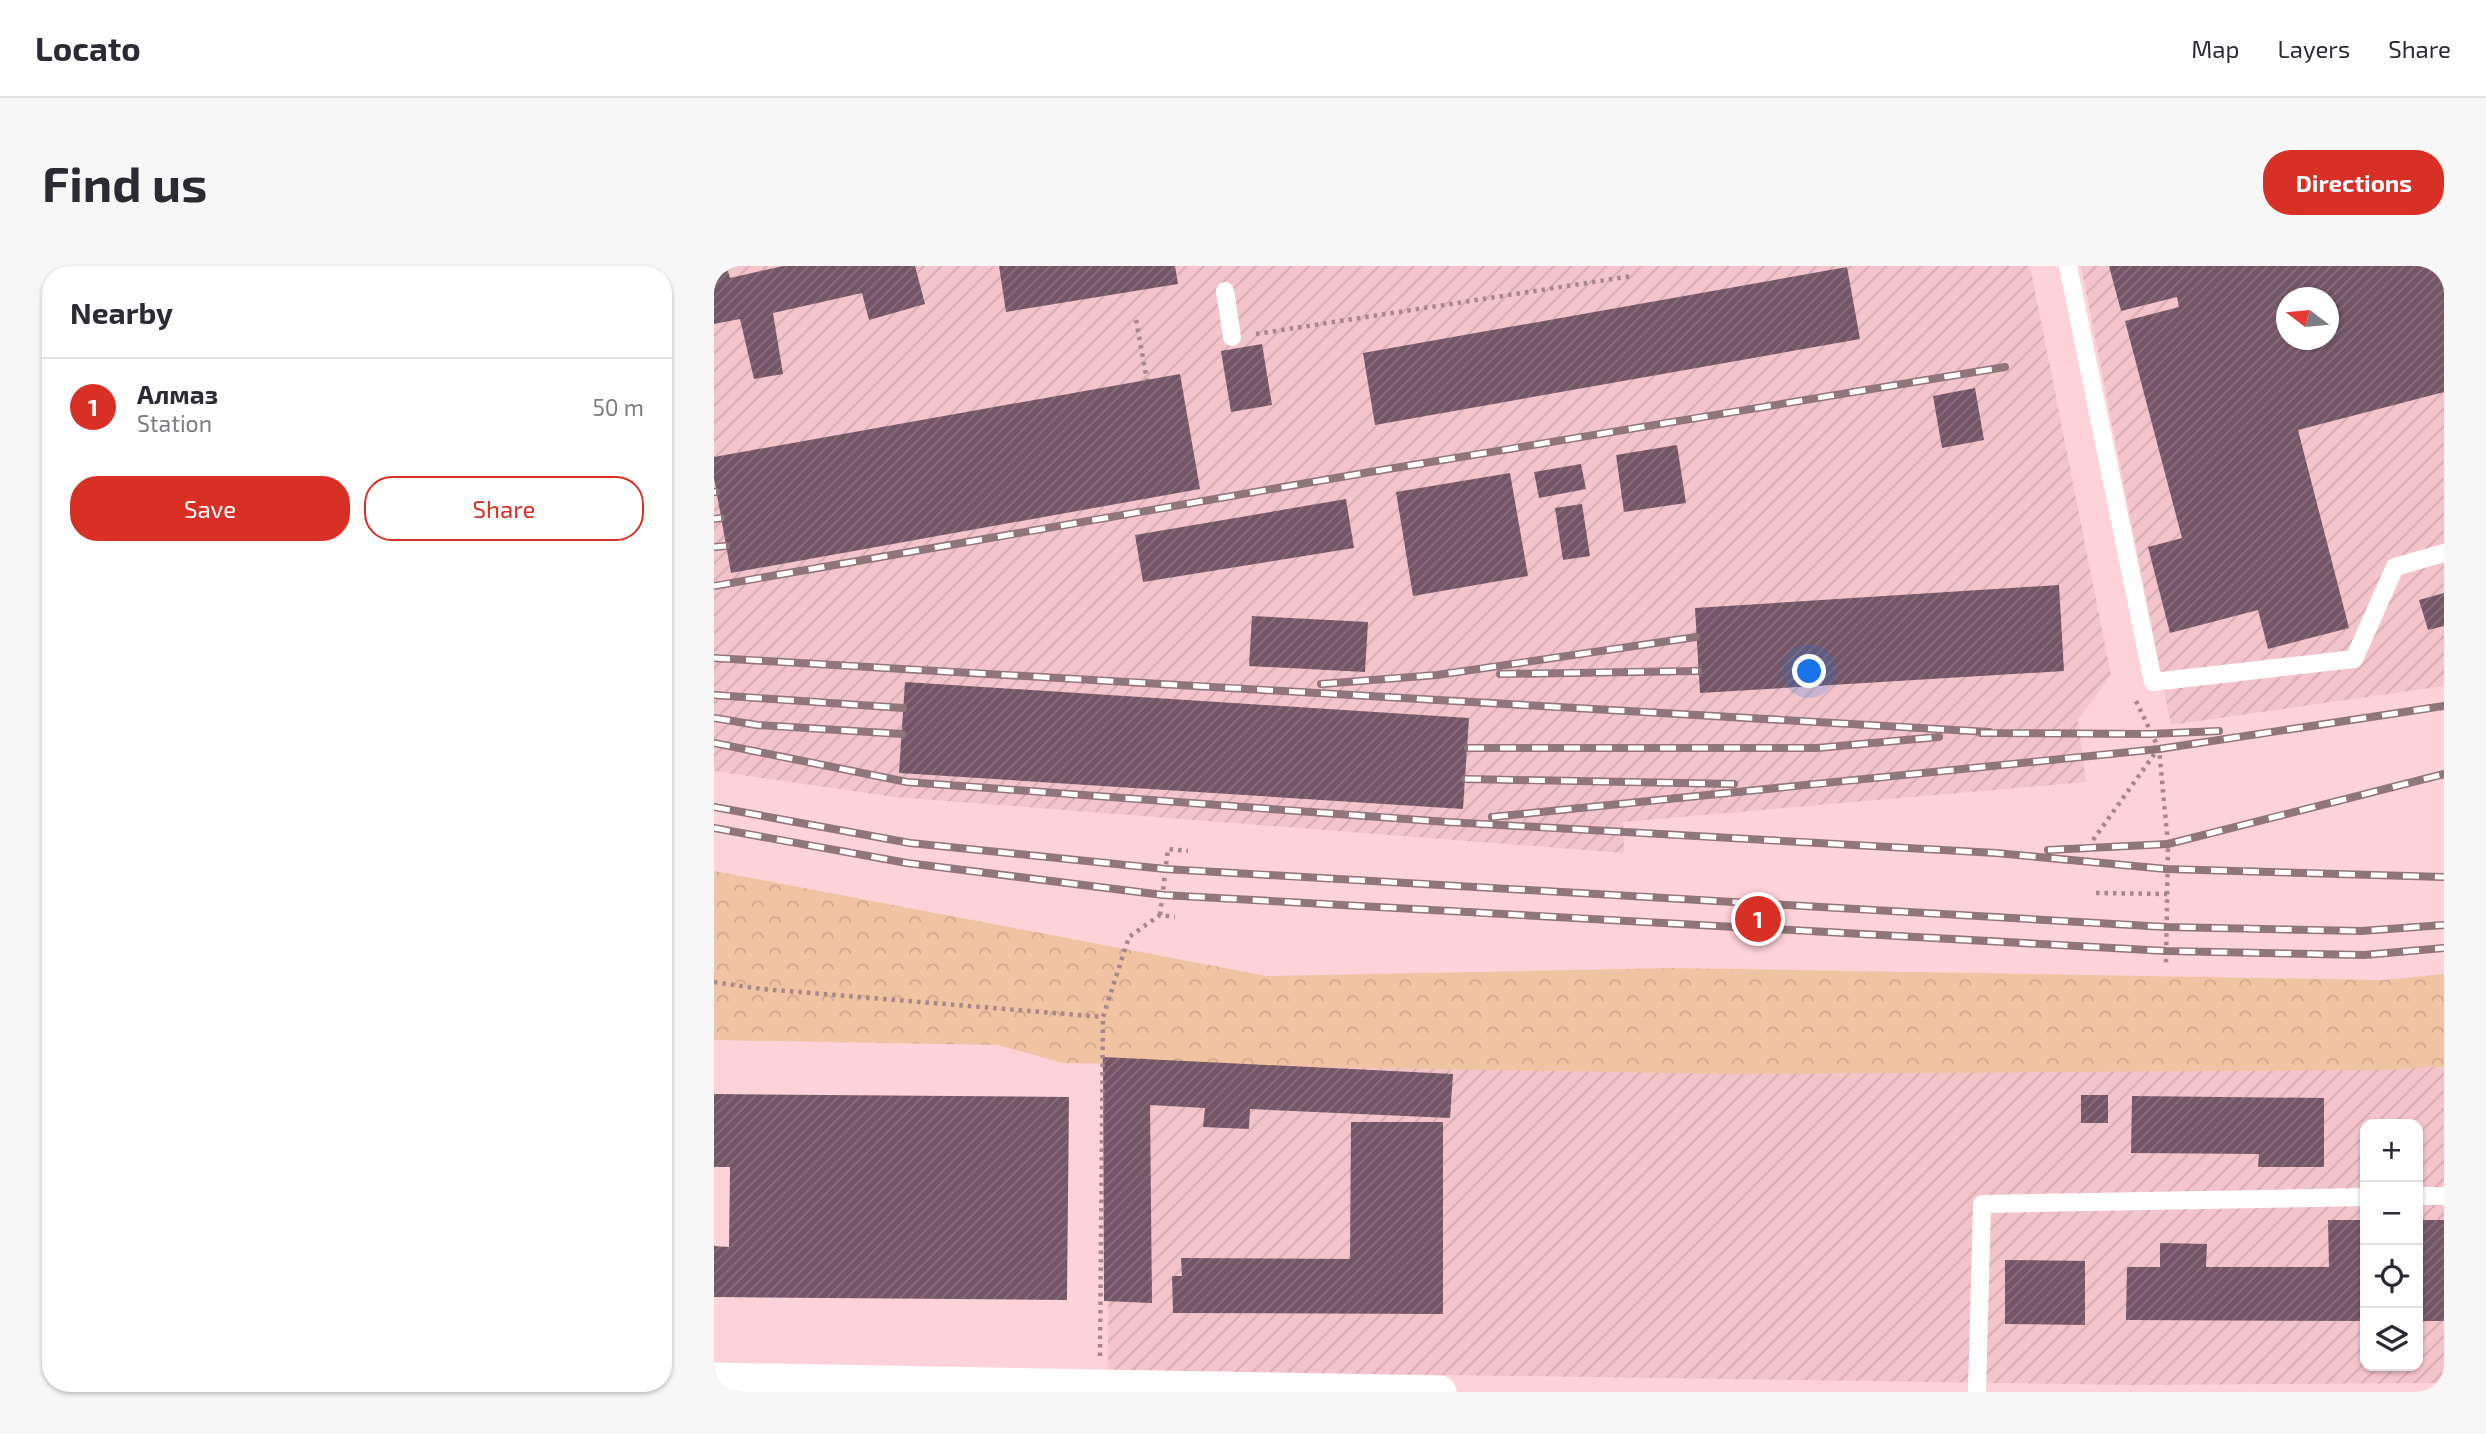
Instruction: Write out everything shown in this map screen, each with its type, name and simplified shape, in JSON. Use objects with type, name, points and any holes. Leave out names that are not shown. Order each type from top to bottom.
[{"type":"street","points":[[714,1378],[851,1386],[1100,1385],[1440,1392]]},
{"type":"lane","points":[[2068,266],[2153,682],[2354,659],[2395,567],[2444,553]]},
{"type":"lane","points":[[1225,291],[1232,337]]},
{"type":"lane","points":[[2423,1196],[2444,1196]]},
{"type":"lane","points":[[1977,1392],[1982,1204],[2360,1197]]},
{"type":"path","points":[[1232,337],[1632,276]]},
{"type":"path","points":[[1136,320],[1147,380]]},
{"type":"path","points":[[2093,840],[2158,749]]},
{"type":"path","points":[[1160,915],[1168,849],[1188,851]]},
{"type":"path","points":[[2096,892],[2166,894]]},
{"type":"path","points":[[1100,1385],[1103,1017],[1129,937],[1160,915],[1175,917]]},
{"type":"path","points":[[2162,964],[2166,963],[2166,951]]},
{"type":"path","points":[[714,982],[776,990],[1103,1017]]},
{"type":"shaded area","points":[[714,266],[2030,266],[2111,675],[2078,720],[2086,782],[1623,822],[1624,853],[895,797],[714,771]]},
{"type":"shaded area","points":[[2081,266],[2444,266],[2444,686],[2171,725]]},
{"type":"shaded area","points":[[2444,982],[2444,1383],[2129,1385],[1108,1370],[1109,1031]]},
{"type":"green space","points":[[714,871],[1267,976],[1672,968],[2383,980],[2444,974],[2444,1066],[2386,1070],[1734,1074],[1062,1063],[998,1045],[714,1040]]},
{"type":"building","points":[[783,266],[915,266],[925,304],[869,320],[862,293],[773,313],[783,374],[754,379],[740,319],[714,324],[714,274],[728,271],[730,278]]},
{"type":"building","points":[[999,266],[1175,266],[1178,284],[1006,312]]},
{"type":"building","points":[[2109,266],[2444,266],[2444,392],[2298,430],[2349,628],[2268,649],[2258,610],[2170,633],[2148,547],[2182,538],[2125,321],[2179,307],[2177,297],[2121,311]]},
{"type":"building","points":[[1847,267],[1860,339],[1375,425],[1363,353]]},
{"type":"building","points":[[1262,344],[1272,405],[1231,412],[1221,351]]},
{"type":"building","points":[[1180,374],[1200,489],[731,573],[714,478],[714,457]]},
{"type":"building","points":[[1975,388],[1984,440],[1942,448],[1933,396]]},
{"type":"building","points":[[1677,445],[1686,503],[1624,512],[1616,455]]},
{"type":"building","points":[[1581,464],[1586,489],[1539,498],[1534,472]]},
{"type":"building","points":[[1510,473],[1528,576],[1413,596],[1396,492]]},
{"type":"building","points":[[1346,499],[1354,548],[1143,582],[1135,535]]},
{"type":"building","points":[[1582,504],[1590,556],[1563,560],[1555,508]]},
{"type":"building","points":[[2059,585],[2064,671],[1700,693],[1695,608]]},
{"type":"building","points":[[2444,593],[2444,626],[2428,630],[2419,600]]},
{"type":"building","points":[[1252,616],[1368,622],[1365,672],[1249,666]]},
{"type":"building","points":[[905,682],[1469,718],[1463,809],[899,773]]},
{"type":"building","points":[[1103,1057],[1453,1074],[1450,1118],[1250,1109],[1249,1129],[1203,1127],[1205,1108],[1150,1105],[1152,1303],[1104,1301]]},
{"type":"building","points":[[714,1094],[1069,1097],[1067,1300],[714,1297],[714,1246],[729,1247],[730,1167],[714,1167]]},
{"type":"building","points":[[2081,1095],[2108,1095],[2108,1123],[2081,1123]]},
{"type":"building","points":[[2132,1096],[2324,1098],[2324,1167],[2258,1167],[2259,1154],[2131,1153]]},
{"type":"building","points":[[1351,1122],[1443,1122],[1443,1314],[1173,1313],[1172,1276],[1182,1276],[1181,1258],[1350,1259]]},
{"type":"building","points":[[2328,1220],[2360,1220],[2360,1321],[2126,1320],[2127,1267],[2160,1267],[2160,1243],[2207,1244],[2206,1267],[2329,1267]]},
{"type":"building","points":[[2423,1220],[2444,1220],[2444,1321],[2423,1321]]},
{"type":"building","points":[[2005,1260],[2085,1261],[2085,1325],[2005,1324]]},
{"type":"railway","points":[[714,586],[1370,472],[2005,367]]},
{"type":"railway","points":[[714,519],[721,518]]},
{"type":"railway","points":[[714,547],[726,546]]},
{"type":"railway","points":[[1321,684],[1437,675],[1696,637]]},
{"type":"railway","points":[[714,658],[1989,732]]},
{"type":"railway","points":[[1500,674],[1698,671]]},
{"type":"railway","points":[[714,695],[903,708]]},
{"type":"railway","points":[[1492,817],[2159,749],[2444,706]]},
{"type":"railway","points":[[714,718],[757,725],[902,734]]},
{"type":"railway","points":[[1981,733],[2149,734],[2219,731]]},
{"type":"railway","points":[[1468,748],[1817,748],[1939,737]]},
{"type":"railway","points":[[714,743],[907,782],[1447,822],[1996,853],[2166,869],[2444,877]]},
{"type":"railway","points":[[2048,850],[2168,844],[2444,774]]},
{"type":"railway","points":[[1465,779],[1734,784]]},
{"type":"railway","points":[[714,807],[910,843],[1165,869],[2166,927],[2361,931],[2444,925]]},
{"type":"railway","points":[[714,828],[907,863],[1163,895],[2166,951],[2364,955],[2444,948]]},
{"type":"place","name":"Алмаз","points":[[1758,919]]}]
